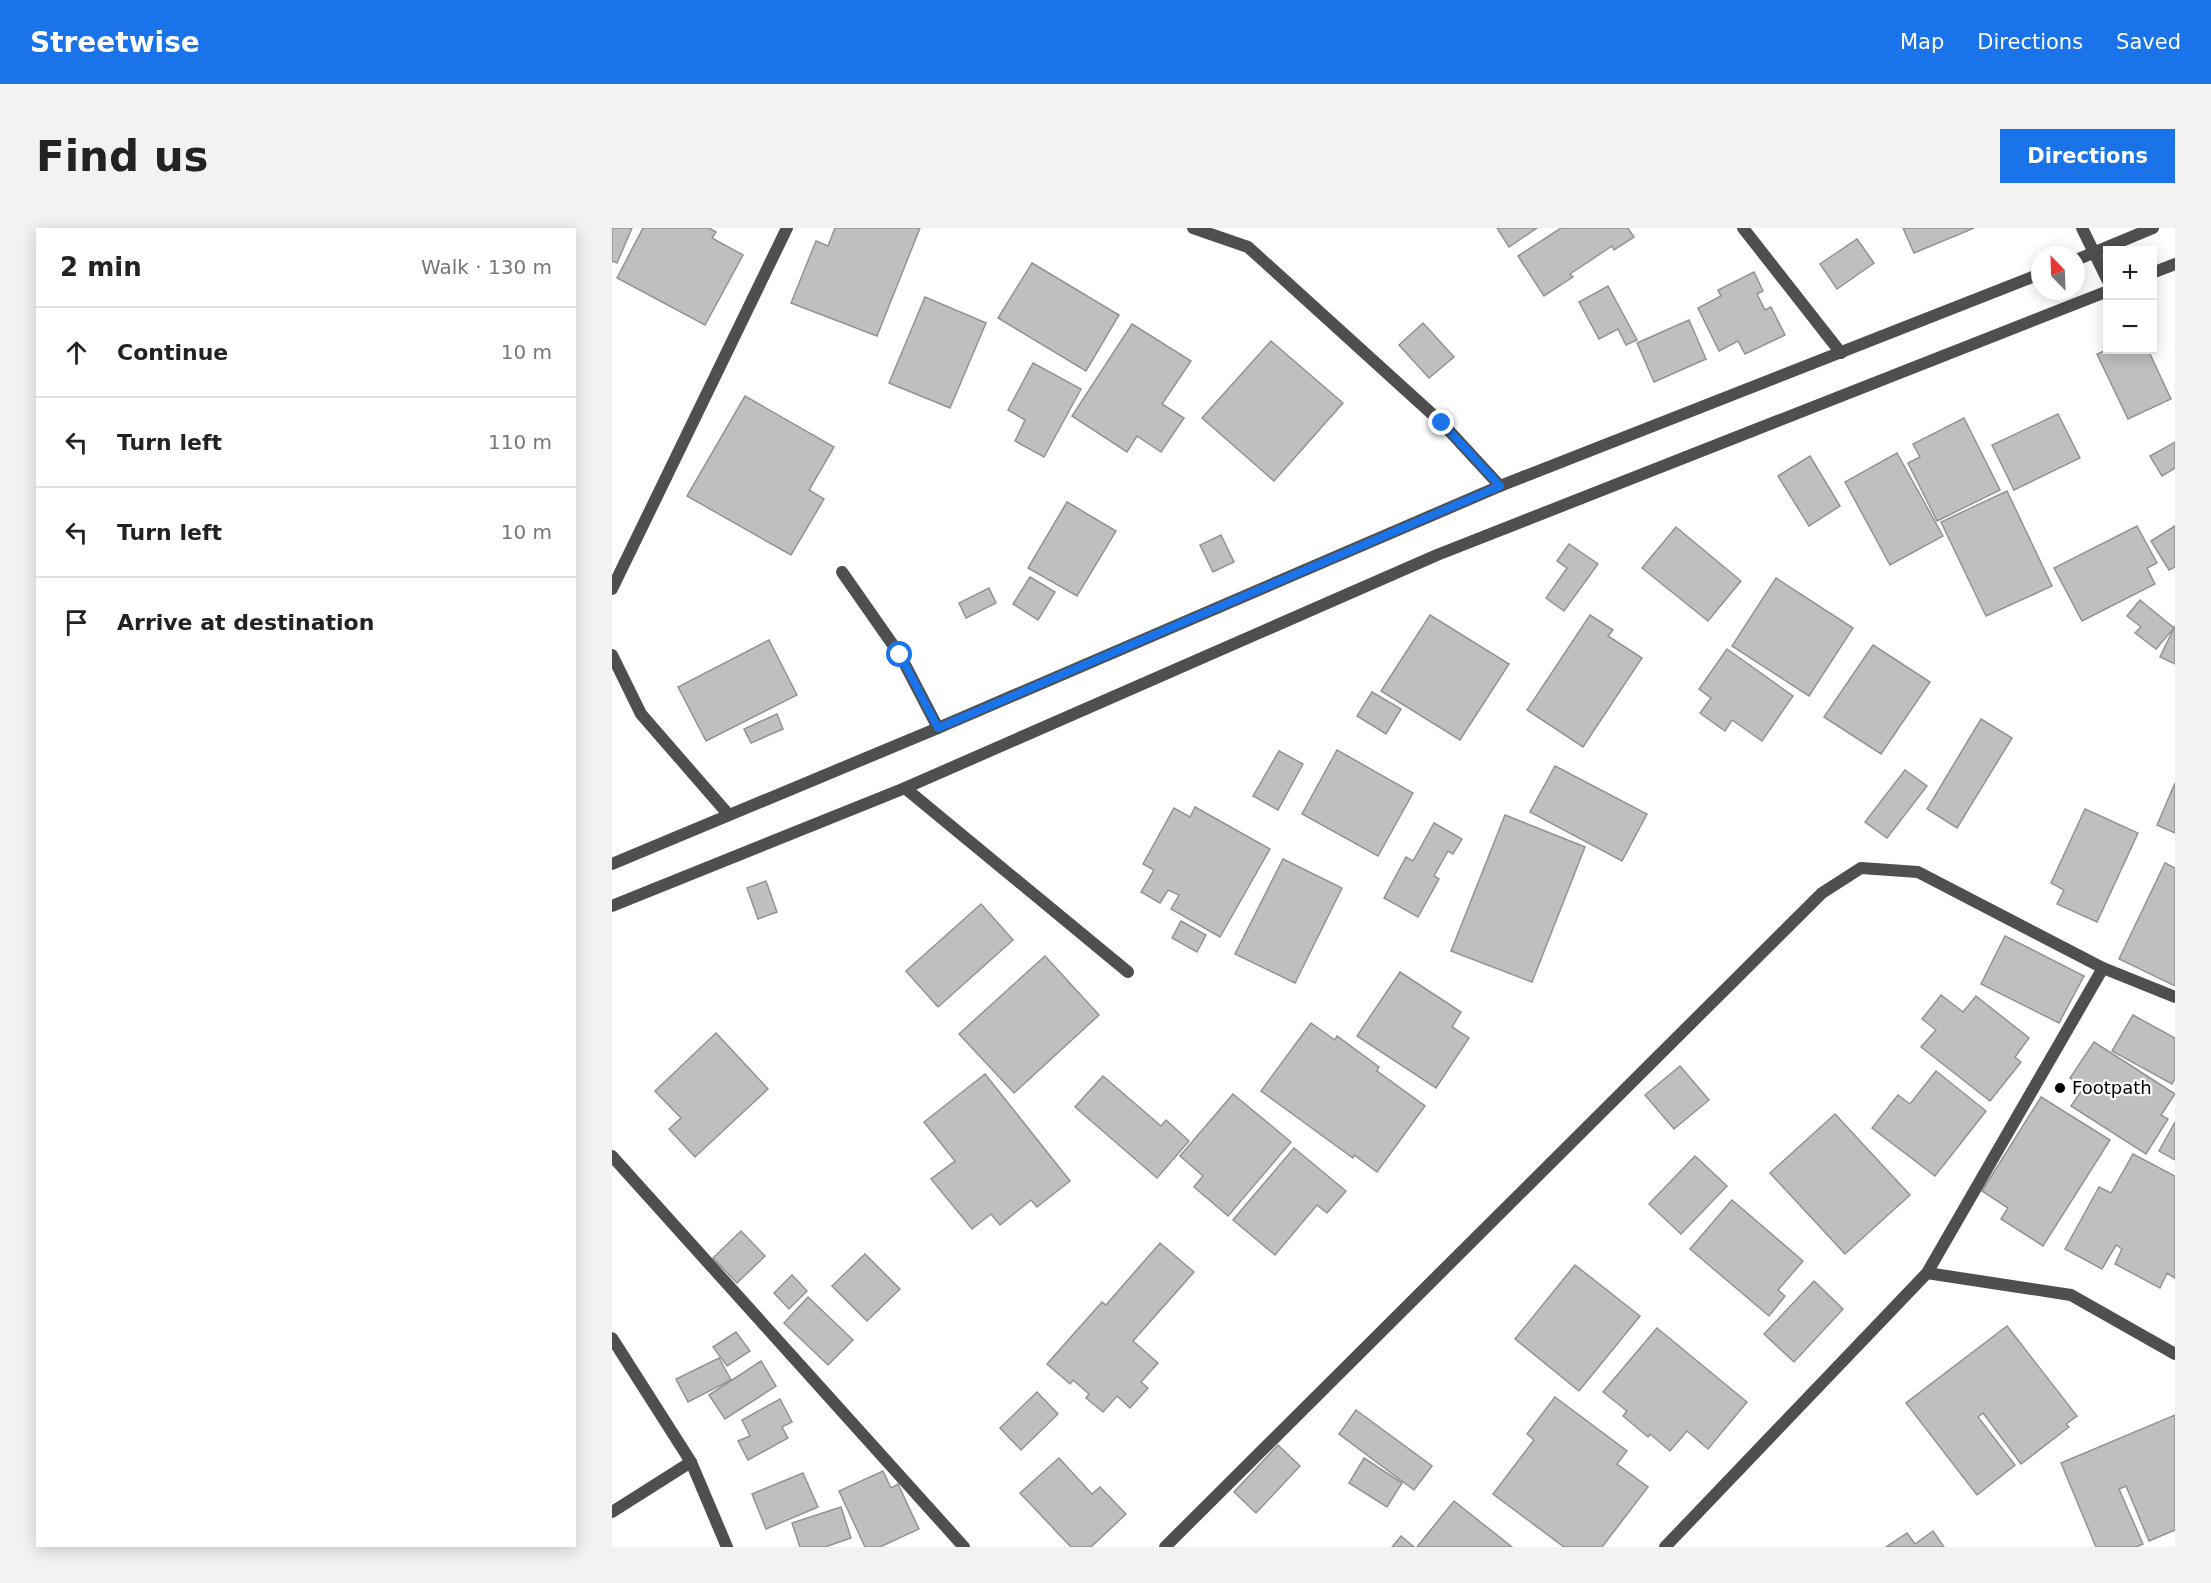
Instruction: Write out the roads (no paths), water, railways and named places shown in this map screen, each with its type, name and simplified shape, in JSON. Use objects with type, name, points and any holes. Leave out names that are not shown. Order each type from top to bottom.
[{"type":"street","points":[[612,589],[787,228]]},
{"type":"street","points":[[1193,228],[1248,248],[1442,423],[1500,486]]},
{"type":"street","points":[[1743,228],[1841,353]]},
{"type":"street","points":[[2082,228],[2103,270]]},
{"type":"street","points":[[2085,256],[2153,228]]},
{"type":"street","points":[[2157,271],[2175,264]]},
{"type":"street","points":[[612,864],[938,728],[1500,486],[2031,278]]},
{"type":"street","points":[[612,906],[905,788],[1437,555],[2103,293]]},
{"type":"street","points":[[842,572],[900,655],[938,728]]},
{"type":"street","points":[[612,655],[641,714],[728,814]]},
{"type":"street","points":[[905,788],[1128,972]]},
{"type":"street","points":[[1165,1547],[1822,893],[1861,868],[1918,872],[2103,968],[2175,997]]},
{"type":"street","points":[[1665,1547],[1927,1273],[2103,968]]},
{"type":"street","points":[[612,1156],[964,1547]]},
{"type":"street","points":[[1927,1273],[2071,1295],[2175,1354]]},
{"type":"street","points":[[612,1338],[691,1462],[727,1547]]},
{"type":"street","points":[[612,1512],[691,1462]]},
{"type":"place","name":"Footpath","points":[[2060,1088]]}]
